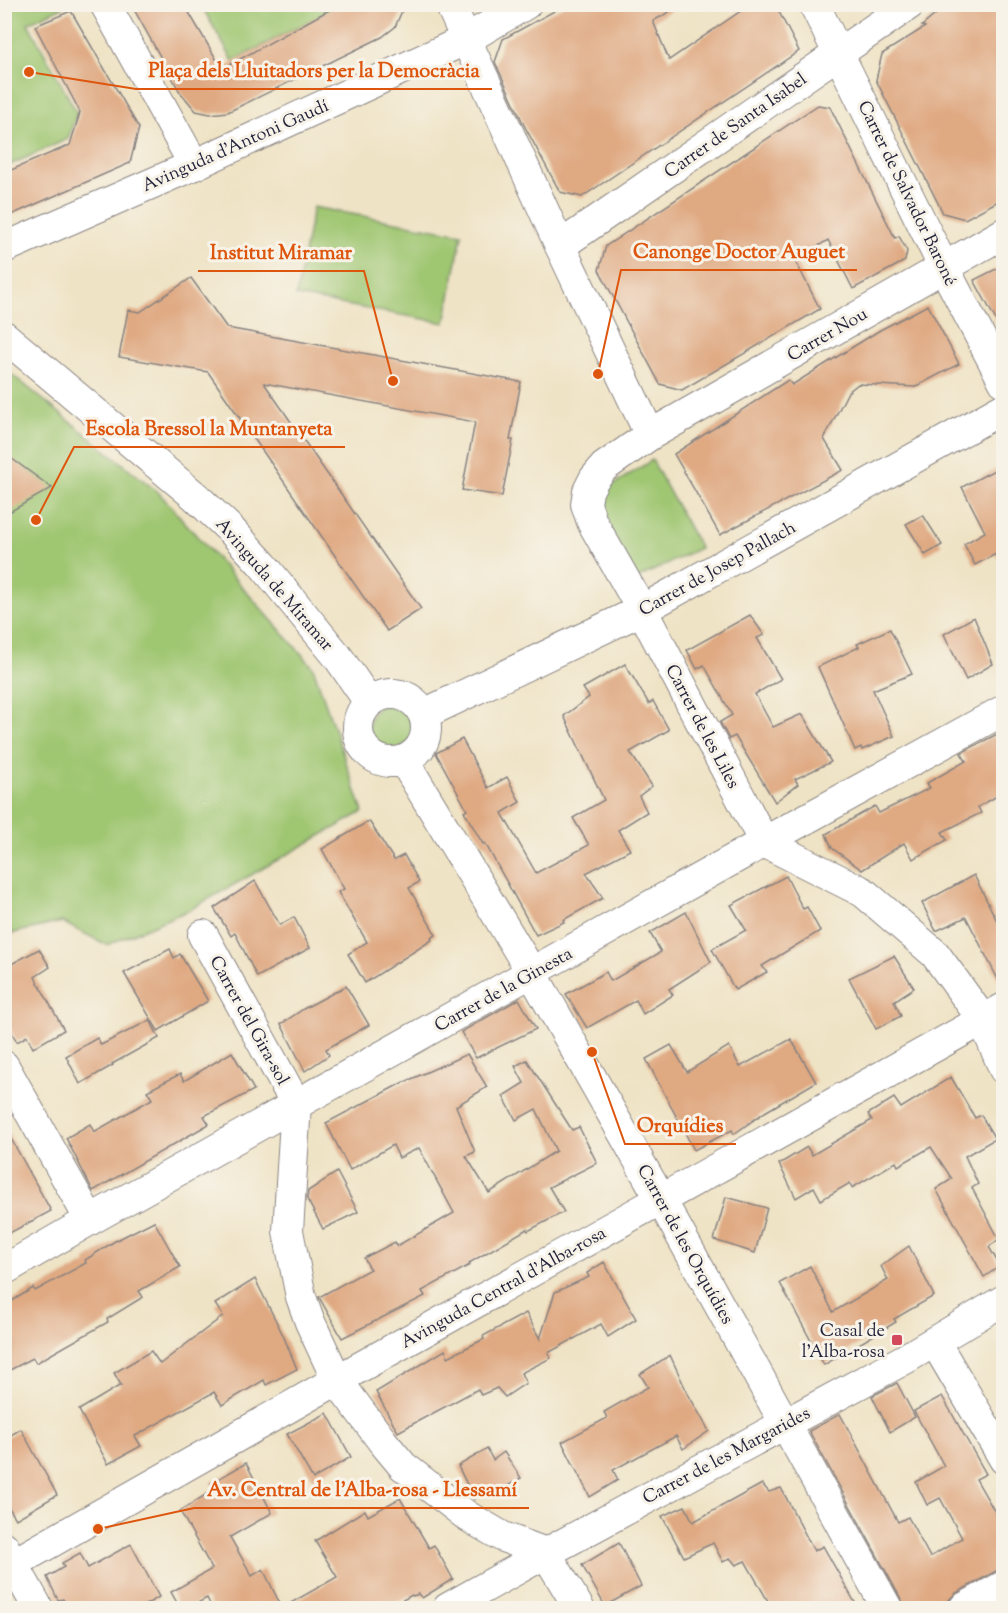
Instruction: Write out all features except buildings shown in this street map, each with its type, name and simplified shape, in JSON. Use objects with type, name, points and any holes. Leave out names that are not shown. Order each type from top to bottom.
[{"type":"street","points":[[105,4],[194,165]]},
{"type":"street","points":[[450,4],[560,246],[650,435]]},
{"type":"street","name":"Avinguda d'Antoni Gaudí","points":[[4,248],[194,165],[465,40],[526,4]]},
{"type":"street","name":"Carrer de Salvador Baroné","points":[[814,4],[944,267],[1004,382]]},
{"type":"street","name":"Carrer de Santa Isabel","points":[[560,246],[910,4]]},
{"type":"street","name":"Carrer Nou","points":[[642,610],[592,522],[586,504],[594,479],[604,467],[650,435],[1004,233]]},
{"type":"street","name":"Avinguda de Miramar","points":[[4,336],[196,497],[231,530],[263,565],[338,657],[369,702]]},
{"type":"street","name":"Carrer de Josep Pallach","points":[[424,714],[642,610],[1004,408]]},
{"type":"street","name":"Carrer de les Liles","points":[[642,610],[764,842]]},
{"type":"street","points":[[383,694],[399,694],[414,701],[424,714],[427,725],[422,747],[404,761],[393,763],[381,761],[370,755],[362,746],[358,735],[358,723],[362,711],[369,702],[383,694]]},
{"type":"street","name":"Carrer de la Ginesta","points":[[4,1270],[296,1104],[1004,710]]},
{"type":"street","name":"Carrer de les Orquídies","points":[[404,761],[532,973],[660,1198],[887,1608]]},
{"type":"street","points":[[764,842],[863,892],[935,954],[993,1014],[1004,1069]]},
{"type":"street","name":"Carrer del Gira-sol","points":[[203,935],[296,1104]]},
{"type":"street","name":"Avinguda Central d'Alba-rosa","points":[[8,1560],[337,1380],[993,1014]]},
{"type":"street","points":[[4,1066],[90,1220]]},
{"type":"street","points":[[296,1104],[288,1231],[301,1297],[337,1380],[383,1443],[403,1466],[467,1516],[503,1537],[546,1553],[579,1608]]},
{"type":"street","name":"Carrer de les Margarides","points":[[448,1608],[935,1342],[1004,1300]]},
{"type":"street","points":[[935,1342],[1004,1459]]},
{"type":"street","points":[[8,1560],[39,1608]]},
{"type":"street","points":[[964,1608],[1004,1586]]},
{"type":"green space","points":[[5,4],[67,5],[28,23],[77,113],[68,139],[5,167]]},
{"type":"green space","points":[[201,5],[340,5],[233,61]]},
{"type":"green space","points":[[313,207],[462,234],[445,323],[296,296]]},
{"type":"green space","points":[[5,369],[159,493],[313,667],[363,812],[189,910],[107,945],[62,922],[5,935]]},
{"type":"green space","points":[[652,460],[700,548],[632,581],[602,525],[603,499],[608,488]]},
{"type":"green space","points":[[392,703],[408,710],[415,726],[408,742],[392,749],[376,742],[369,726],[376,710]]},
{"type":"place","name":"Plaça dels Lluitadors per la Democràcia","points":[[29,72]]},
{"type":"place","name":"Canonge Doctor Auguet","points":[[598,374]]},
{"type":"place","name":"Institut Miramar","points":[[393,381]]},
{"type":"place","name":"Escola Bressol la Muntanyeta","points":[[36,520]]},
{"type":"place","name":"Orquídies","points":[[592,1052]]},
{"type":"place","name":"Casal de l'Alba-rosa","points":[[897,1340]]},
{"type":"place","name":"Av. Central de l'Alba-rosa - Llessamí","points":[[98,1529]]}]
